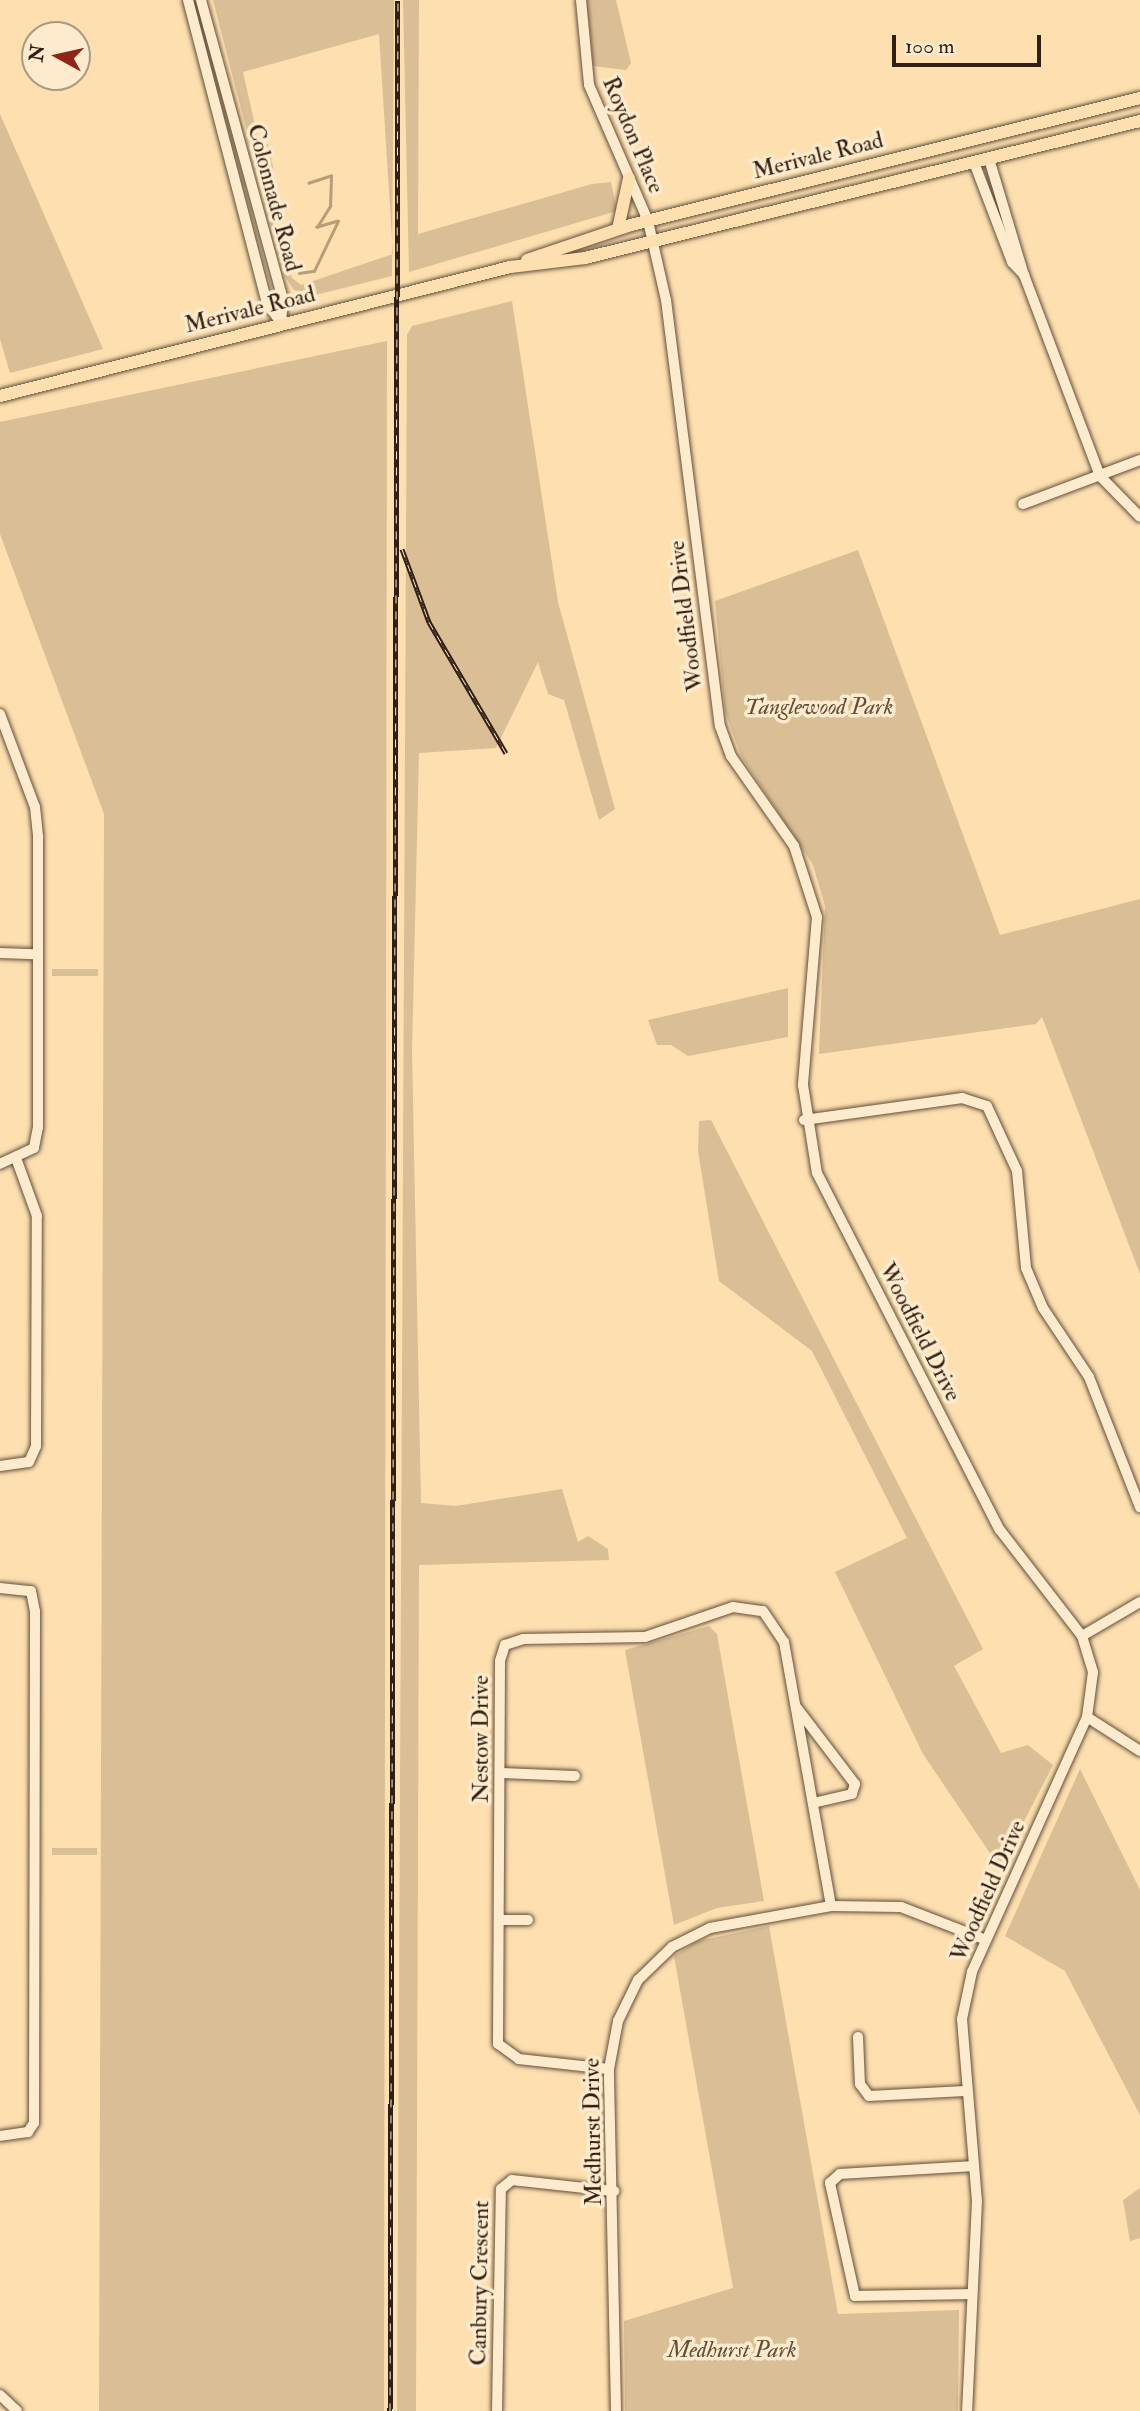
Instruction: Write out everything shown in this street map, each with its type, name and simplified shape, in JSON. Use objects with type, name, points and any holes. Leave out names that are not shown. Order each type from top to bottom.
[{"type":"main road","name":"Merivale Road","points":[[510,267],[618,229],[1140,98]]},
{"type":"main road","name":"Merivale Road","points":[[0,396],[510,267],[653,242],[990,162],[1140,121]]},
{"type":"main road","points":[[618,229],[629,178]]},
{"type":"street","name":"Colonnade Road","points":[[188,0],[267,303],[281,323]]},
{"type":"street","name":"Colonnade Road","points":[[201,0],[283,300],[281,323]]},
{"type":"street","name":"Roydon Place","points":[[582,0],[589,85],[648,221],[653,242]]},
{"type":"street","points":[[990,162],[1024,275],[1100,476],[1140,517]]},
{"type":"street","points":[[975,165],[1012,262],[1024,275]]},
{"type":"street","name":"Woodfield Drive","points":[[653,242],[674,344],[720,726],[731,756],[794,846],[817,917],[804,1120],[817,1173],[1000,1530],[1082,1636],[1093,1672],[1087,1717],[986,1940],[962,2019],[965,2091],[974,2166],[967,2411]]},
{"type":"street","points":[[1023,504],[1140,460]]},
{"type":"street","points":[[0,715],[35,807],[38,1127],[34,1148],[0,1164]]},
{"type":"street","points":[[0,953],[35,954]]},
{"type":"street","points":[[804,1120],[962,1098],[987,1106],[1017,1171],[1026,1268],[1043,1308],[1088,1377],[1140,1507]]},
{"type":"street","points":[[0,1466],[30,1462],[36,1446],[37,1216],[16,1158]]},
{"type":"street","points":[[0,1588],[31,1591],[35,1624],[34,2123],[28,2132],[0,2136]]},
{"type":"street","points":[[1082,1636],[1140,1602]]},
{"type":"street","name":"Nestow Drive","points":[[609,2069],[501,2052],[501,1652],[523,1639],[645,1637],[733,1607],[754,1607],[784,1642],[831,1906]]},
{"type":"street","name":"Nestow Drive","points":[[797,1707],[855,1784],[852,1794],[813,1803]]},
{"type":"street","points":[[1087,1717],[1140,1751]]},
{"type":"street","points":[[501,1773],[575,1776]]},
{"type":"street","name":"Medhurst Drive","points":[[616,2411],[614,2191],[609,2069],[626,1999],[662,1954],[710,1928],[831,1906],[901,1907],[986,1940]]},
{"type":"street","points":[[499,1920],[528,1920]]},
{"type":"street","points":[[858,2037],[860,2084],[869,2096],[965,2091]]},
{"type":"street","points":[[971,2294],[855,2296],[830,2183],[840,2174],[974,2166]]},
{"type":"street","name":"Canbury Crescent","points":[[497,2411],[500,2189],[512,2180],[614,2191]]},
{"type":"street","points":[[0,2395],[17,2411]]},
{"type":"green space","points":[[213,0],[394,0],[392,242],[379,34],[243,72],[259,143],[268,144],[274,171],[267,177],[280,244],[292,278],[301,285],[392,254],[392,276],[311,296],[294,290],[284,275]]},
{"type":"green space","points":[[403,0],[419,0],[418,234],[592,184],[611,182],[617,211],[409,272]]},
{"type":"green space","points":[[587,0],[616,0],[631,63],[626,70],[593,66]]},
{"type":"green space","points":[[0,114],[103,349],[10,373],[0,339]]},
{"type":"green space","points":[[512,301],[558,602],[615,809],[599,820],[564,700],[548,694],[538,662],[496,748],[419,753],[412,1051],[421,1503],[456,1506],[562,1489],[578,1542],[588,1536],[608,1549],[609,1560],[419,1565],[416,2411],[397,2411],[407,335],[412,326]]},
{"type":"green space","points":[[387,341],[384,2411],[99,2411],[104,814],[0,534],[0,422]]},
{"type":"green space","name":"Tanglewood Park","points":[[858,550],[1000,935],[1140,899],[1140,1274],[1042,1017],[1036,1024],[819,1054],[825,906],[813,865],[741,756],[725,712],[715,601]]},
{"type":"green space","points":[[52,969],[98,969],[98,976],[52,976]]},
{"type":"green space","points":[[788,988],[788,1037],[688,1056],[671,1045],[657,1045],[648,1020]]},
{"type":"green space","points":[[711,1120],[983,1649],[954,1666],[1001,1753],[1028,1745],[1053,1765],[1000,1868],[923,1754],[835,1572],[907,1538],[812,1351],[719,1281],[698,1151],[699,1121]]},
{"type":"green space","points":[[709,1626],[717,1634],[764,1901],[717,1908],[674,1925],[625,1650]]},
{"type":"green space","points":[[1080,1769],[1140,1890],[1140,2115],[1065,1971],[1005,1936]]},
{"type":"green space","points":[[52,1848],[97,1848],[97,1855],[52,1855]]},
{"type":"green space","name":"Medhurst Park","points":[[769,1926],[838,2314],[959,2310],[958,2411],[625,2411],[624,2321],[733,2288],[674,1956],[698,1941]]},
{"type":"green space","points":[[1140,2188],[1140,2238],[1130,2241],[1123,2200]]},
{"type":"waterway","points":[[299,273],[314,271],[338,221],[317,227],[330,206],[331,176],[309,183]]},
{"type":"railway","points":[[390,2411],[398,0]]},
{"type":"railway","points":[[402,549],[429,622],[506,753]]}]
